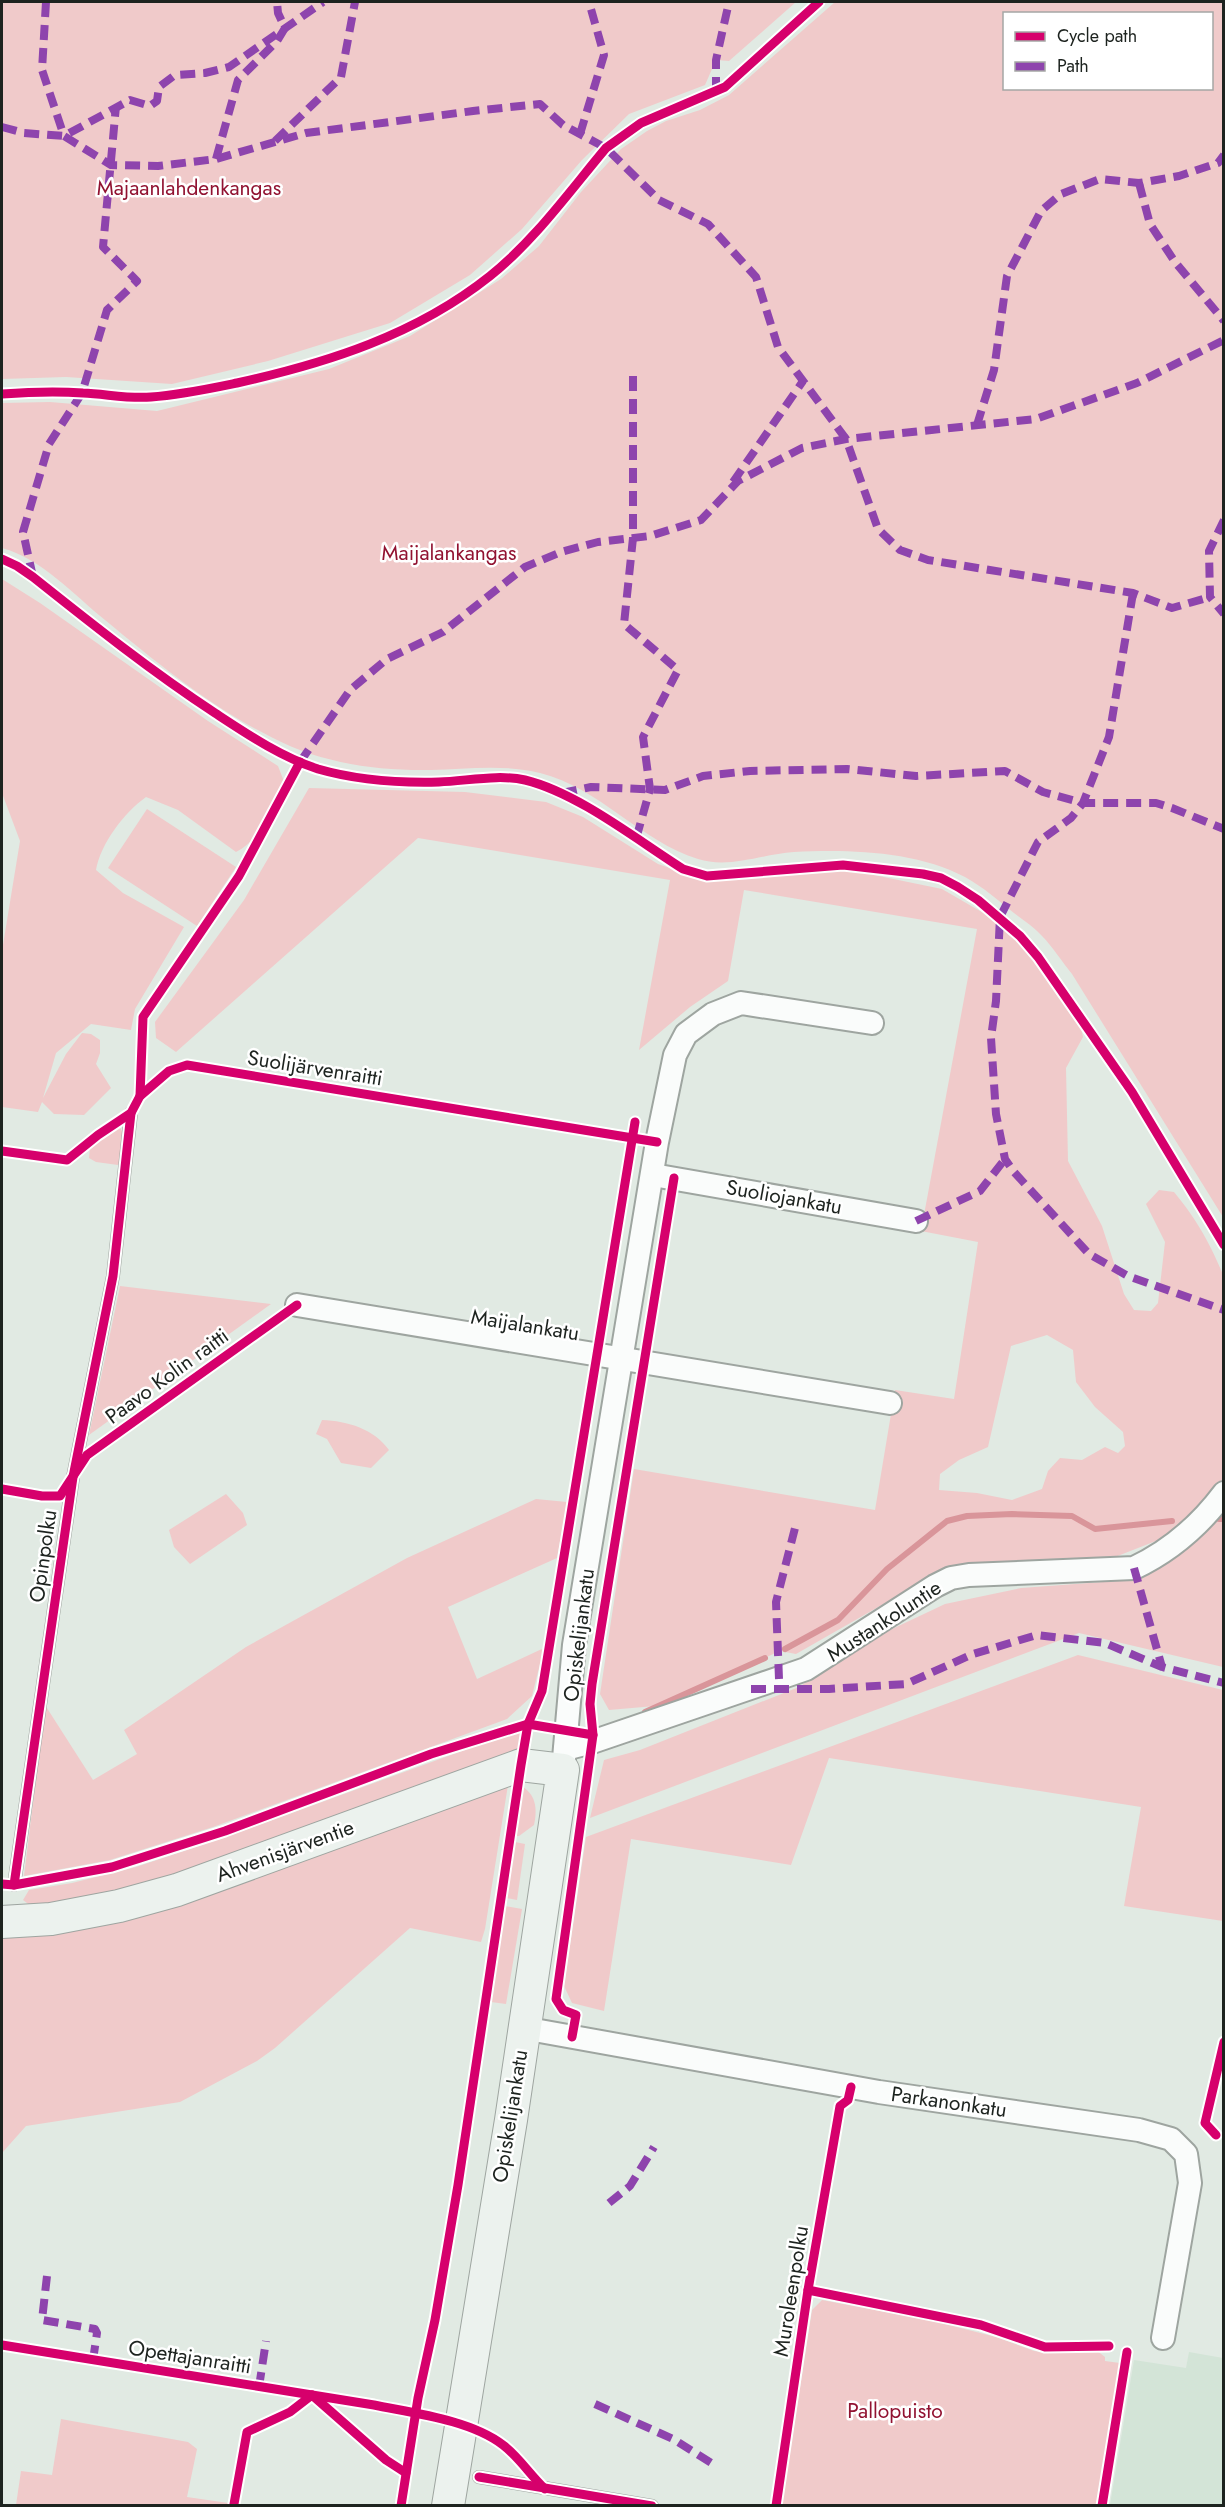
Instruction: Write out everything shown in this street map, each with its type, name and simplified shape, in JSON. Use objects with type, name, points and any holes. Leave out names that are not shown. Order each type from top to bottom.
[{"type":"main road","name":"Ahvenisjärventie","points":[[2,1922],[51,1919],[119,1906],[177,1890],[521,1765],[564,1759]]},
{"type":"main road","name":"Opiskelijankatu","points":[[448,2505],[511,2120],[564,1759]]},
{"type":"street","name":"Opiskelijankatu","points":[[564,1759],[574,1645],[657,1142],[675,1055],[686,1034],[713,1014],[741,1003],[872,1023]]},
{"type":"street","name":"Suoliojankatu","points":[[653,1175],[915,1221]]},
{"type":"street","name":"Maijalankatu","points":[[297,1305],[890,1403]]},
{"type":"street","name":"Mustankoluntie","points":[[564,1759],[601,1739],[806,1669],[951,1578],[969,1575],[1134,1568],[1149,1561],[1192,1530],[1224,1493]]},
{"type":"street","name":"Parkanonkatu","points":[[523,2028],[851,2087],[1139,2130],[1171,2139],[1186,2154],[1190,2183],[1163,2338]]},
{"type":"lane","name":"Opinpolku","points":[[14,1885],[50,1674],[73,1477],[113,1276],[131,1113]]},
{"type":"lane","points":[[479,2477],[652,2505]]},
{"type":"shaded area","points":[[1189,2352],[1223,2358],[1223,2505],[1110,2505],[1134,2360],[1186,2368]]},
{"type":"green space","name":"Majaanlahdenkangas","points":[[2,2],[796,2],[729,61],[716,60],[705,85],[629,114],[582,160],[522,229],[470,275],[390,323],[268,361],[172,384],[66,377],[2,379]]},
{"type":"green space","name":"Maijalankangas","points":[[835,2],[1223,2],[1223,1217],[1072,974],[1054,950],[1032,927],[965,877],[946,868],[904,857],[859,852],[794,852],[734,862],[710,862],[677,851],[582,790],[540,773],[499,768],[390,769],[349,764],[310,754],[250,726],[207,699],[145,652],[44,569],[17,553],[2,548],[2,403],[50,402],[157,411],[329,369],[410,336],[501,279],[539,246],[581,192],[621,149],[666,121],[700,110],[729,95]]},
{"type":"green space","points":[[2,579],[40,603],[208,721],[278,766],[285,784],[260,831],[236,852],[178,810],[146,797],[130,811],[108,839],[96,870],[123,893],[184,927],[135,1009],[131,1030],[91,1024],[56,1053],[43,1098],[66,1054],[82,1033],[91,1034],[100,1040],[100,1053],[96,1064],[111,1088],[84,1115],[54,1114],[42,1102],[38,1112],[2,1107],[2,951],[20,841],[2,793]]},
{"type":"green space","points":[[309,788],[465,792],[546,802],[583,817],[658,864],[707,881],[840,868],[942,889],[999,922],[1032,955],[1080,1024],[1083,1037],[1066,1068],[1068,1161],[1102,1226],[1124,1294],[1134,1310],[1151,1311],[1158,1303],[1165,1242],[1146,1204],[1159,1190],[1174,1192],[1190,1212],[1214,1253],[1224,1277],[1223,1478],[1176,1529],[1161,1539],[1115,1557],[980,1563],[929,1578],[796,1654],[780,1651],[655,1706],[609,1710],[600,1694],[634,1469],[875,1510],[895,1390],[954,1399],[978,1242],[921,1231],[977,929],[744,890],[728,981],[690,1007],[639,1050],[670,880],[418,838],[176,1052],[156,1038],[155,1022],[244,900]],"holes":[[[1047,1335],[1073,1350],[1076,1382],[1095,1407],[1123,1432],[1125,1446],[1118,1453],[1105,1447],[1082,1460],[1060,1458],[1048,1471],[1042,1489],[1012,1500],[977,1493],[939,1490],[940,1474],[959,1460],[988,1447],[1011,1346]]]},
{"type":"green space","points":[[147,809],[236,867],[197,926],[108,868]]},
{"type":"green space","points":[[117,1127],[124,1134],[121,1160],[118,1165],[96,1162],[89,1158],[90,1148]]},
{"type":"green space","points":[[120,1286],[271,1304],[89,1435]]},
{"type":"green space","points":[[322,1420],[351,1424],[360,1428],[376,1437],[389,1450],[371,1468],[341,1463],[327,1439],[316,1434]]},
{"type":"green space","points":[[226,1494],[243,1513],[247,1525],[190,1564],[174,1547],[169,1530]]},
{"type":"green space","points":[[536,1499],[567,1502],[557,1558],[448,1607],[477,1679],[544,1648],[532,1696],[507,1719],[213,1827],[110,1860],[24,1876],[45,1705],[93,1780],[137,1754],[124,1730],[246,1647],[407,1558]]},
{"type":"green space","points":[[1223,1504],[1223,1667],[1079,1633],[590,1818],[604,1760],[640,1750],[799,1687],[871,1639],[945,1604],[1021,1588],[1130,1580],[1178,1554]]},
{"type":"green space","points":[[1078,1655],[1223,1690],[1223,1921],[1124,1906],[1141,1807],[829,1758],[791,1865],[631,1839],[604,2011],[572,2003],[564,1986],[586,1837]]},
{"type":"green space","points":[[517,1731],[522,1734],[518,1751],[148,1887],[35,1909],[23,1900],[29,1890],[72,1883],[136,1867],[220,1839]]},
{"type":"green space","points":[[508,1785],[481,1942],[410,1928],[275,2048],[257,2061],[180,2102],[26,2126],[2,2153],[2,1937],[78,1930],[151,1913],[223,1890]]},
{"type":"green space","points":[[523,1787],[533,1799],[536,1809],[535,1820],[534,1825],[519,1836],[515,1836]]},
{"type":"green space","points":[[515,1842],[525,1844],[517,1900],[506,1898]]},
{"type":"green space","points":[[505,1906],[522,1909],[506,2004],[491,2002],[489,1997]]},
{"type":"green space","name":"Pallopuisto","points":[[822,2300],[933,2321],[996,2337],[1034,2351],[1053,2353],[1096,2350],[1105,2357],[1105,2361],[1120,2363],[1096,2505],[782,2505],[812,2310]]},
{"type":"green space","points":[[61,2419],[188,2442],[197,2449],[187,2497],[242,2505],[16,2505],[21,2471],[52,2475]]},
{"type":"waterway","points":[[785,1649],[838,1620],[887,1569],[947,1521],[967,1516],[1012,1514],[1072,1516],[1095,1529],[1172,1521]]},
{"type":"waterway","points":[[1219,1519],[1224,1519]]},
{"type":"waterway","points":[[645,1712],[765,1658]]},
{"type":"marked path","points":[[46,2],[42,70],[64,136],[111,165],[158,166],[216,159],[306,133],[540,104],[563,125],[606,148],[659,200],[708,224],[756,277],[778,347],[846,439],[878,529],[900,550],[928,560],[1133,593],[1172,608],[1210,597]]},
{"type":"marked path","points":[[216,159],[238,80],[277,41],[285,28],[278,13],[277,2]]},
{"type":"marked path","points":[[2,127],[24,133],[64,136],[130,100],[150,106],[157,101],[159,87],[175,75],[205,73],[229,67],[323,2]]},
{"type":"marked path","points":[[275,141],[341,77],[355,2]]},
{"type":"marked path","points":[[580,134],[604,55],[589,2]]},
{"type":"marked path","points":[[716,92],[716,60],[729,2]]},
{"type":"marked path","points":[[33,577],[23,532],[49,444],[82,393],[107,310],[137,281],[103,247],[116,106]]},
{"type":"marked path","points":[[977,425],[994,370],[1007,276],[1041,211],[1061,194],[1100,179],[1139,183],[1179,176],[1218,163],[1224,155]]},
{"type":"marked path","points":[[1139,183],[1150,224],[1175,262],[1224,321]]},
{"type":"marked path","points":[[300,762],[350,690],[387,659],[443,632],[525,567],[561,552],[598,542],[650,536],[701,520],[738,481],[802,448],[846,439],[1036,419],[1137,383],[1224,340]]},
{"type":"marked path","points":[[633,376],[633,538],[624,624],[678,670],[643,737],[650,789],[636,839]]},
{"type":"marked path","points":[[733,482],[803,381]]},
{"type":"marked path","points":[[1224,520],[1209,551],[1210,597],[1224,614]]},
{"type":"marked path","points":[[1133,593],[1109,737],[1083,803],[1071,818],[1038,842],[1000,917],[996,1001],[991,1038],[996,1114],[1005,1159],[1014,1172],[1089,1254],[1128,1276],[1224,1310]]},
{"type":"marked path","points":[[562,793],[591,787],[665,790],[703,776],[750,771],[847,769],[916,776],[1005,771],[1043,792],[1083,803],[1156,803],[1224,829]]},
{"type":"marked path","points":[[916,1221],[980,1191],[1005,1159]]},
{"type":"marked path","points":[[779,1679],[776,1602],[795,1528]]},
{"type":"marked path","points":[[1134,1568],[1162,1667]]},
{"type":"marked path","points":[[751,1689],[829,1689],[906,1684],[973,1654],[1037,1635],[1105,1643],[1162,1667],[1224,1683]]},
{"type":"marked path","points":[[609,2203],[630,2186],[654,2147]]},
{"type":"marked path","points":[[47,2276],[42,2320],[95,2329],[97,2333],[93,2360]]},
{"type":"marked path","points":[[259,2387],[266,2341]]},
{"type":"marked path","points":[[595,2404],[673,2439],[713,2464]]},
{"type":"cycle path","points":[[2,394],[63,392],[143,397],[183,393],[237,383],[304,366],[401,331],[462,297],[506,262],[551,215],[606,148],[641,123],[725,87],[819,2]]},
{"type":"cycle path","points":[[2,559],[33,577],[145,664],[215,713],[278,752],[318,769],[347,776],[394,781],[439,782],[493,778],[525,780],[566,795],[607,818],[683,869],[707,876],[843,865],[923,874],[941,878],[958,887],[978,900],[1020,936],[1038,957],[1132,1092],[1224,1245]]},
{"type":"cycle path","points":[[140,1096],[143,1017],[239,876],[300,762]]},
{"type":"cycle path","name":"Suolijärvenraitti","points":[[2,1151],[67,1160],[98,1135],[131,1113],[140,1096],[169,1071],[187,1065],[657,1142]]},
{"type":"cycle path","points":[[14,1885],[73,1477],[113,1276],[131,1113]]},
{"type":"cycle path","points":[[401,2506],[418,2398],[435,2320],[458,2185],[521,1765],[528,1724],[542,1691],[635,1122]]},
{"type":"cycle path","points":[[572,2037],[576,2015],[563,2010],[556,1999],[593,1735],[590,1704],[592,1684],[674,1178]]},
{"type":"cycle path","name":"Paavo Kolin raitti","points":[[2,1489],[42,1496],[60,1496],[87,1455],[297,1305]]},
{"type":"cycle path","points":[[2,1884],[14,1885],[112,1867],[225,1831],[431,1754],[528,1724],[593,1735]]},
{"type":"cycle path","points":[[1216,2135],[1205,2123],[1224,2042]]},
{"type":"cycle path","name":"Muroleenpolku","points":[[776,2506],[808,2290],[840,2106],[848,2100],[851,2087]]},
{"type":"cycle path","name":"Muroleenpolku","points":[[808,2290],[981,2325],[1045,2347],[1109,2346]]},
{"type":"cycle path","name":"Opettajanraitti","points":[[2,2345],[374,2405],[458,2423],[490,2436],[503,2445],[545,2489]]},
{"type":"cycle path","points":[[1102,2506],[1127,2352]]},
{"type":"cycle path","points":[[234,2504],[247,2432],[290,2412],[312,2395],[386,2460],[406,2473]]},
{"type":"cycle path","points":[[479,2477],[652,2506]]}]
